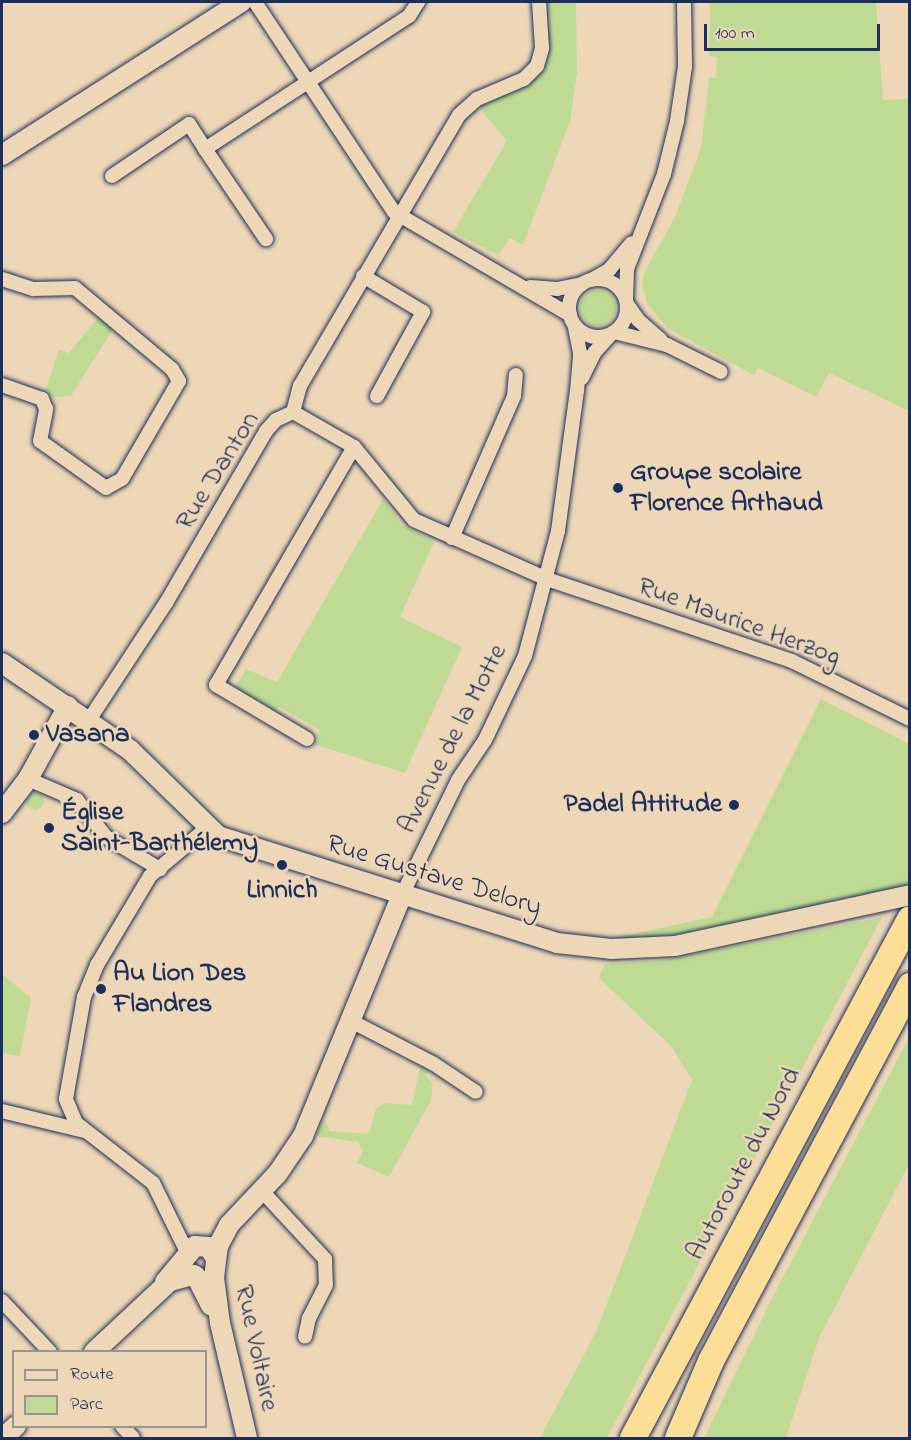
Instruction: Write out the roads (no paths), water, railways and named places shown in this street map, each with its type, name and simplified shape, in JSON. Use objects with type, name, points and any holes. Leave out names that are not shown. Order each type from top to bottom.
[{"type":"highway","name":"Autoroute du Nord","points":[[633,1438],[909,919]]},
{"type":"highway","points":[[678,1438],[711,1361],[909,986]]},
{"type":"street","points":[[2,155],[116,85],[241,2]]},
{"type":"street","points":[[255,2],[399,217],[522,285],[594,337],[612,334],[668,345]]},
{"type":"street","points":[[205,149],[409,16],[418,2]]},
{"type":"street","name":"Rue Danton","points":[[89,720],[166,603],[266,431],[276,420],[293,412],[300,386],[463,110],[477,99],[524,79],[537,66],[542,48],[539,2]]},
{"type":"street","points":[[612,334],[625,320],[625,276],[663,174],[680,107],[685,67],[684,2]]},
{"type":"street","points":[[2,169],[116,85]]},
{"type":"street","points":[[112,176],[189,124],[266,239]]},
{"type":"street","points":[[573,321],[572,296],[586,282],[616,263],[643,226]]},
{"type":"street","points":[[363,276],[423,312],[377,396]]},
{"type":"street","points":[[2,279],[33,289],[75,288],[172,369],[179,381],[122,478],[106,488],[40,441],[46,409],[42,399],[2,385]]},
{"type":"street","points":[[522,285],[557,289],[586,282],[612,283],[638,320],[668,345],[721,372]]},
{"type":"street","name":"Avenue de la Motte","points":[[402,895],[458,780],[485,740],[524,660],[557,540],[577,391],[580,346],[573,321]]},
{"type":"street","name":"Avenue de la Motte","points":[[577,391],[590,361],[612,334]]},
{"type":"street","points":[[452,538],[514,396],[516,375]]},
{"type":"street","points":[[293,412],[354,447],[216,685],[307,739]]},
{"type":"street","name":"Rue Maurice Herzog","points":[[354,447],[411,518],[547,579],[792,661],[909,719]]},
{"type":"street","name":"Rue Gustave Delory","points":[[2,663],[89,720],[138,757],[207,828],[224,839],[557,943],[632,949],[717,939],[902,896]]},
{"type":"street","points":[[2,813],[28,779],[68,706]]},
{"type":"street","points":[[28,779],[77,800],[105,837],[160,869]]},
{"type":"street","name":"Rue Voltaire","points":[[207,828],[146,881],[97,965],[84,997],[66,1099],[72,1117],[153,1183],[199,1262],[247,1438]]},
{"type":"street","points":[[96,1350],[149,1300],[199,1262],[222,1237],[237,1216],[262,1191],[303,1136],[402,895]]},
{"type":"street","points":[[351,1021],[434,1064],[476,1092]]},
{"type":"street","points":[[2,1111],[93,1135]]},
{"type":"street","points":[[262,1191],[319,1250],[326,1265],[326,1285],[309,1318],[305,1337]]},
{"type":"street","name":"Rue Voltaire","points":[[199,1262],[240,1438]]},
{"type":"street","points":[[2,1301],[48,1350]]},
{"type":"place","name":"Groupe scolaire Florence Arthaud","points":[[618,488]]},
{"type":"place","name":"Vasana","points":[[34,735]]},
{"type":"place","name":"Padel Attitude","points":[[734,805]]},
{"type":"place","name":"Église Saint-Barthélemy","points":[[49,828]]},
{"type":"place","name":"Linnich","points":[[282,865]]},
{"type":"place","name":"Au Lion Des Flandres","points":[[101,989]]}]
